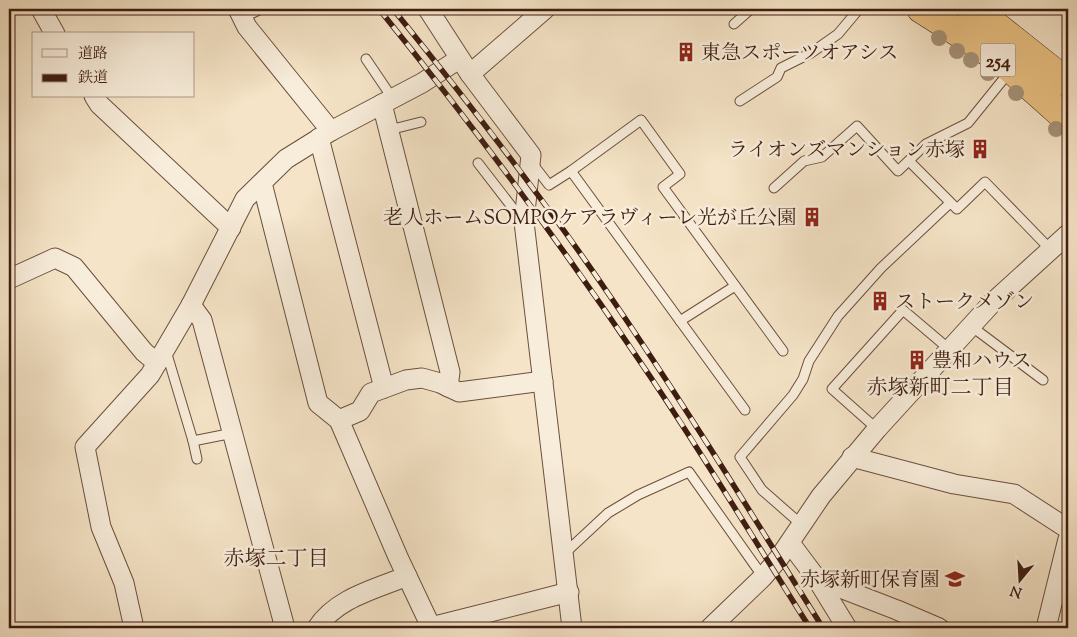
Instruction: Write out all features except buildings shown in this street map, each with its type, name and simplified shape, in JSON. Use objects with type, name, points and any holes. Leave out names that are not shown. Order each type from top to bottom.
[{"type":"highway","name":"254","points":[[921,9],[981,47],[1011,69],[1068,120]]},
{"type":"highway","name":"254","points":[[970,9],[1066,76]]},
{"type":"street","points":[[428,9],[465,66],[531,155],[524,222],[572,628]]},
{"type":"street","points":[[134,628],[124,583],[101,527],[85,447],[150,375],[191,305],[245,199],[286,159],[325,134],[422,83],[465,66],[545,9]]},
{"type":"street","points":[[45,12],[54,32]]},
{"type":"street","points":[[240,13],[247,27],[325,134],[384,388]]},
{"type":"street","points":[[95,98],[99,104],[231,228]]},
{"type":"street","points":[[387,101],[389,130],[450,372],[448,387]]},
{"type":"street","points":[[262,183],[318,403],[339,420],[407,576],[437,627],[569,592]]},
{"type":"street","points":[[710,628],[763,577],[790,543],[821,496],[852,457],[949,349],[992,303],[1068,234]]},
{"type":"street","points":[[9,278],[56,258],[74,267],[144,352],[161,356]]},
{"type":"street","points":[[191,305],[202,320],[285,628]]},
{"type":"street","points":[[339,420],[360,410],[371,393],[406,380],[422,378],[459,392],[543,381]]},
{"type":"street","points":[[852,457],[954,484],[1014,494],[1068,529]]},
{"type":"street","points":[[1046,628],[1068,539]]},
{"type":"street","points":[[790,543],[816,579],[847,628]]},
{"type":"street","points":[[318,628],[321,622],[341,603],[407,576]]},
{"type":"street","points":[[816,579],[939,628]]},
{"type":"lane","points":[[240,13],[261,9]]},
{"type":"lane","points":[[734,24],[751,9]]},
{"type":"lane","points":[[740,101],[777,78],[781,68],[811,53],[838,34],[859,9]]},
{"type":"lane","points":[[366,59],[387,101]]},
{"type":"lane","points":[[774,188],[804,161],[822,157],[857,126],[898,172],[926,144],[968,123],[1011,69]]},
{"type":"lane","points":[[530,160],[549,185],[641,120],[680,174],[662,187],[784,351]]},
{"type":"lane","points":[[389,130],[421,122]]},
{"type":"lane","points":[[909,161],[957,209],[985,182],[1051,250]]},
{"type":"lane","points":[[478,163],[524,222]]},
{"type":"lane","points":[[571,171],[745,410]]},
{"type":"lane","points":[[802,524],[762,490],[740,457],[793,395],[810,361],[838,316],[881,268],[950,203]]},
{"type":"lane","points":[[680,321],[735,286]]},
{"type":"lane","points":[[877,429],[832,389],[903,310],[949,349]]},
{"type":"lane","points":[[971,326],[1043,380]]},
{"type":"lane","points":[[161,356],[193,441],[197,459]]},
{"type":"lane","points":[[193,441],[233,433]]},
{"type":"lane","points":[[563,555],[608,513],[638,495],[690,472],[763,577]]},
{"type":"railway","points":[[379,9],[514,183],[610,317],[663,395],[810,628]]},
{"type":"railway","points":[[393,9],[506,152],[586,262],[693,422],[823,628]]},
{"type":"place","name":"東急スポーツオアシス","points":[[686,52]]},
{"type":"place","name":"ライオンズマンション赤塚","points":[[980,149]]},
{"type":"place","name":"老人ホームSOMPOケアラヴィーレ光が丘公園","points":[[812,217]]},
{"type":"place","name":"ストークメゾン","points":[[880,301]]},
{"type":"place","name":"豊和ハウス","points":[[917,360]]},
{"type":"place","name":"赤塚新町保育園","points":[[955,579]]},
{"type":"district","name":"赤塚新町二丁目","points":[[940,387]]},
{"type":"district","name":"赤塚二丁目","points":[[276,558]]}]
